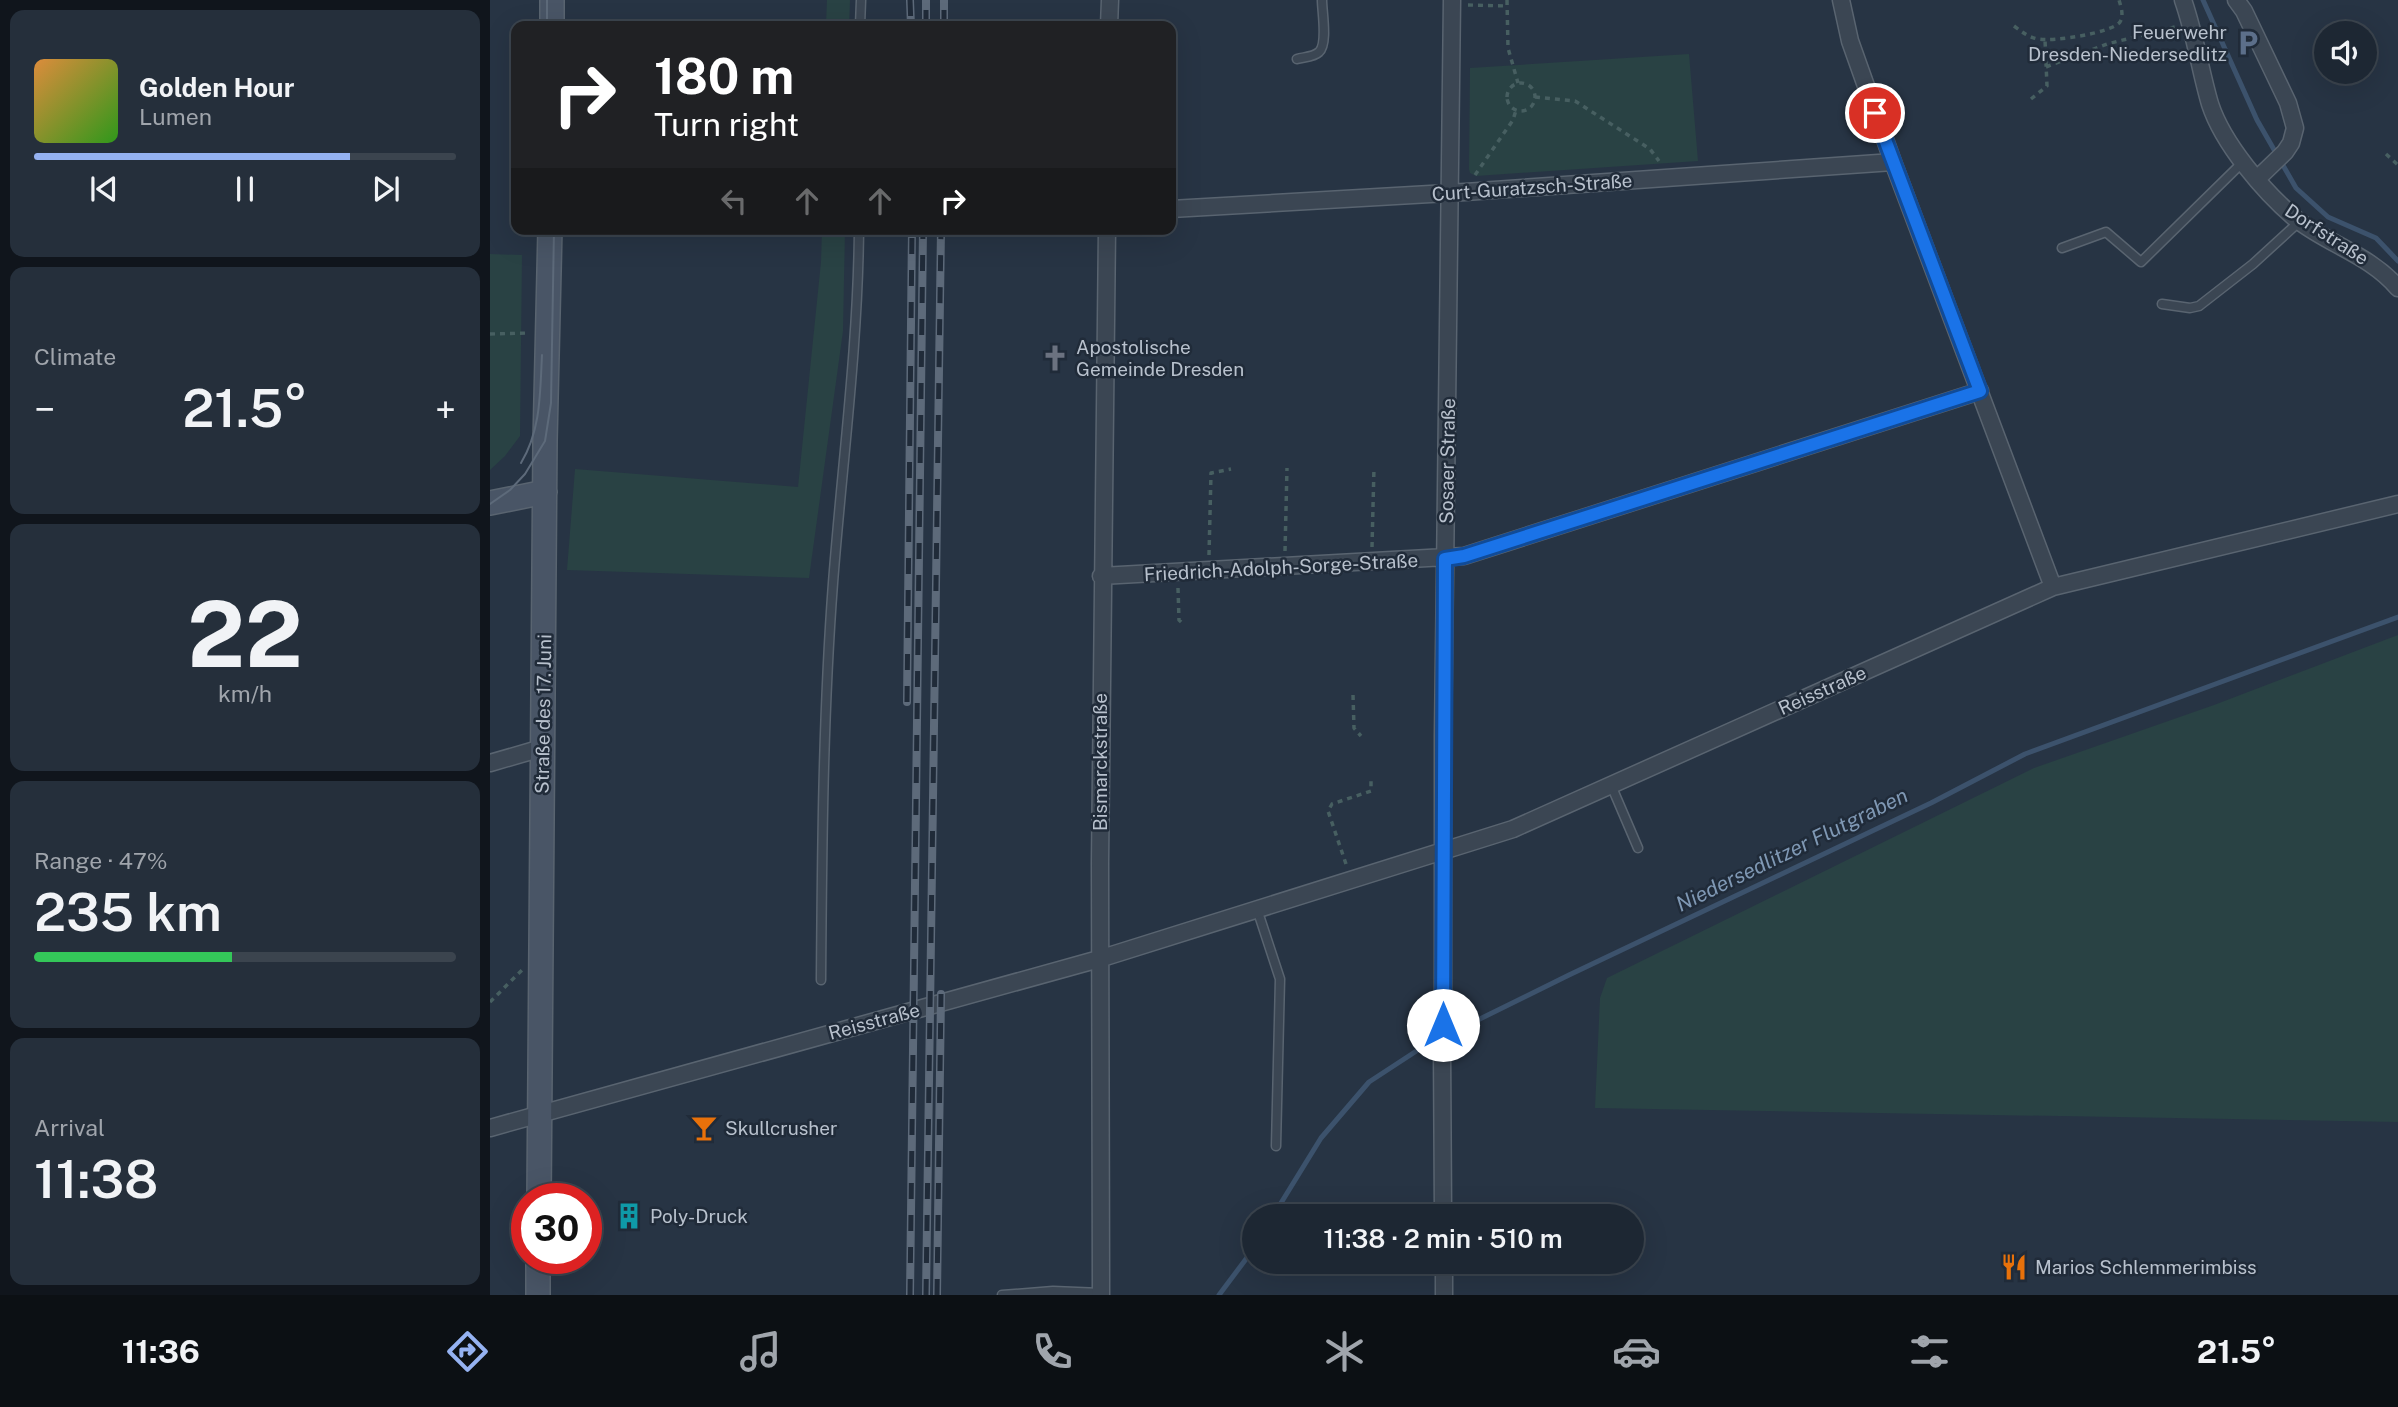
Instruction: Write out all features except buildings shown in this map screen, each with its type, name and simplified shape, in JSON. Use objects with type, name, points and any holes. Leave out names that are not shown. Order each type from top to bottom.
[{"type":"street","points":[[552,0],[552,21]]},
{"type":"street","points":[[1110,0],[1110,21]]},
{"type":"street","points":[[1841,0],[1850,41],[1893,162],[2053,587]]},
{"type":"street","name":"Dorfstraße","points":[[2183,0],[2210,104],[2219,125],[2257,179],[2300,221],[2377,268],[2398,288]]},
{"type":"street","points":[[2236,0],[2244,11],[2288,103],[2295,128],[2285,152],[2257,179]]},
{"type":"street","name":"Sosaer Straße","points":[[1443,1025],[1445,559],[1457,193],[1452,2]]},
{"type":"street","name":"Curt-Guratzsch-Straße","points":[[1176,209],[1457,193],[1893,162]]},
{"type":"street","name":"Straße des 17. Juni","points":[[539,1183],[542,748],[550,235]]},
{"type":"street","name":"Bismarckstraße","points":[[1101,1294],[1101,576],[1107,235]]},
{"type":"street","name":"Friedrich-Adolph-Sorge-Straße","points":[[1101,576],[1464,556],[1980,391]]},
{"type":"street","points":[[490,503],[545,492]]},
{"type":"street","name":"Reisstraße","points":[[490,1128],[1099,959],[1443,852],[1513,829],[2053,587],[2398,504]]},
{"type":"street","points":[[490,763],[542,748]]},
{"type":"street","name":"Sosaer Straße","points":[[1442,1048],[1443,1204]]},
{"type":"street","points":[[538,1274],[538,1295]]},
{"type":"street","points":[[1444,1274],[1444,1295]]},
{"type":"lane","points":[[860,21],[861,0]]},
{"type":"lane","points":[[1297,59],[1317,55],[1322,50],[1322,0]]},
{"type":"lane","points":[[2062,248],[2106,232],[2141,262],[2244,161]]},
{"type":"lane","points":[[2162,304],[2190,308],[2199,306],[2253,264],[2300,221]]},
{"type":"lane","points":[[821,980],[824,763],[833,584],[856,336],[859,235]]},
{"type":"lane","points":[[1611,785],[1637,848]]},
{"type":"lane","points":[[1257,909],[1280,979],[1276,1146]]},
{"type":"lane","name":"Sosaer Straße","points":[[1442,1048],[1443,1025]]},
{"type":"lane","points":[[1002,1295],[1053,1291],[1101,1294]]},
{"type":"path","points":[[2014,26],[2025,35],[2045,40],[2101,32],[2114,27],[2120,21],[2123,14],[2119,0]]},
{"type":"path","points":[[1452,2],[1507,3],[1508,48],[1518,83]]},
{"type":"path","points":[[2046,67],[2107,44],[2191,24]]},
{"type":"path","points":[[2031,99],[2047,86],[2045,40]]},
{"type":"path","points":[[1516,110],[1510,104],[1508,96],[1511,88],[1518,83],[1530,86],[1535,97]]},
{"type":"path","points":[[1516,110],[1529,108],[1535,97]]},
{"type":"path","points":[[1535,97],[1575,101],[1650,149],[1670,177]]},
{"type":"path","points":[[1457,193],[1513,120],[1516,110]]},
{"type":"path","points":[[2386,154],[2398,165]]},
{"type":"path","points":[[490,334],[549,332]]},
{"type":"path","points":[[1372,563],[1374,467]]},
{"type":"path","points":[[1285,567],[1287,468]]},
{"type":"path","points":[[1209,571],[1211,474],[1231,469]]},
{"type":"path","points":[[1177,572],[1179,620],[1184,625]]},
{"type":"path","points":[[1353,695],[1354,728],[1361,736]]},
{"type":"path","points":[[1352,879],[1328,811],[1332,804],[1371,791],[1371,777]]},
{"type":"path","points":[[490,1002],[519,970],[541,967]]},
{"type":"green space","points":[[827,0],[850,0],[849,21],[826,21]]},
{"type":"green space","points":[[1689,54],[1698,161],[1476,176],[1470,173],[1470,68]]},
{"type":"green space","points":[[822,235],[845,235],[843,331],[809,578],[567,570],[575,469],[798,487]]},
{"type":"green space","points":[[490,254],[522,255],[520,436],[490,470]]},
{"type":"green space","points":[[2398,635],[2398,1122],[1595,1108],[1600,998],[1607,978],[2034,768],[2214,705]]},
{"type":"waterway","points":[[2203,0],[2257,120],[2296,188],[2328,217],[2376,238],[2398,261]]},
{"type":"waterway","name":"Niedersedlitzer Flutgraben","points":[[1280,1204],[1321,1138],[1369,1082],[1421,1048],[1931,803],[2025,754],[2398,617]]},
{"type":"waterway","name":"Niedersedlitzer Flutgraben","points":[[1219,1295],[1242,1264]]},
{"type":"tram line","points":[[547,0],[547,21]]},
{"type":"tram line","points":[[490,504],[510,490],[525,474],[545,441],[551,403],[554,235]]},
{"type":"tram line","points":[[521,463],[536,424],[542,355]]},
{"type":"railway","points":[[910,0],[911,21]]},
{"type":"railway","points":[[926,0],[926,21]]},
{"type":"railway","points":[[944,0],[944,21]]},
{"type":"railway","points":[[907,702],[912,235]]},
{"type":"railway","points":[[910,1295],[923,235]]},
{"type":"railway","points":[[926,1295],[941,235]]},
{"type":"railway","points":[[937,1295],[941,994]]},
{"type":"place","name":"Feuerwehr Dresden-Niedersedlitz","points":[[2248,43]]},
{"type":"place","name":"Apostolische Gemeinde Dresden","points":[[1055,358]]},
{"type":"place","name":"Skullcrusher","points":[[704,1128]]},
{"type":"place","name":"Poly-Druck","points":[[629,1216]]},
{"type":"place","name":"Marios Schlemmerimbiss","points":[[2014,1267]]},
{"type":"route","points":[[1443,1025],[1445,559],[1464,556],[1980,391],[1875,113]]}]
